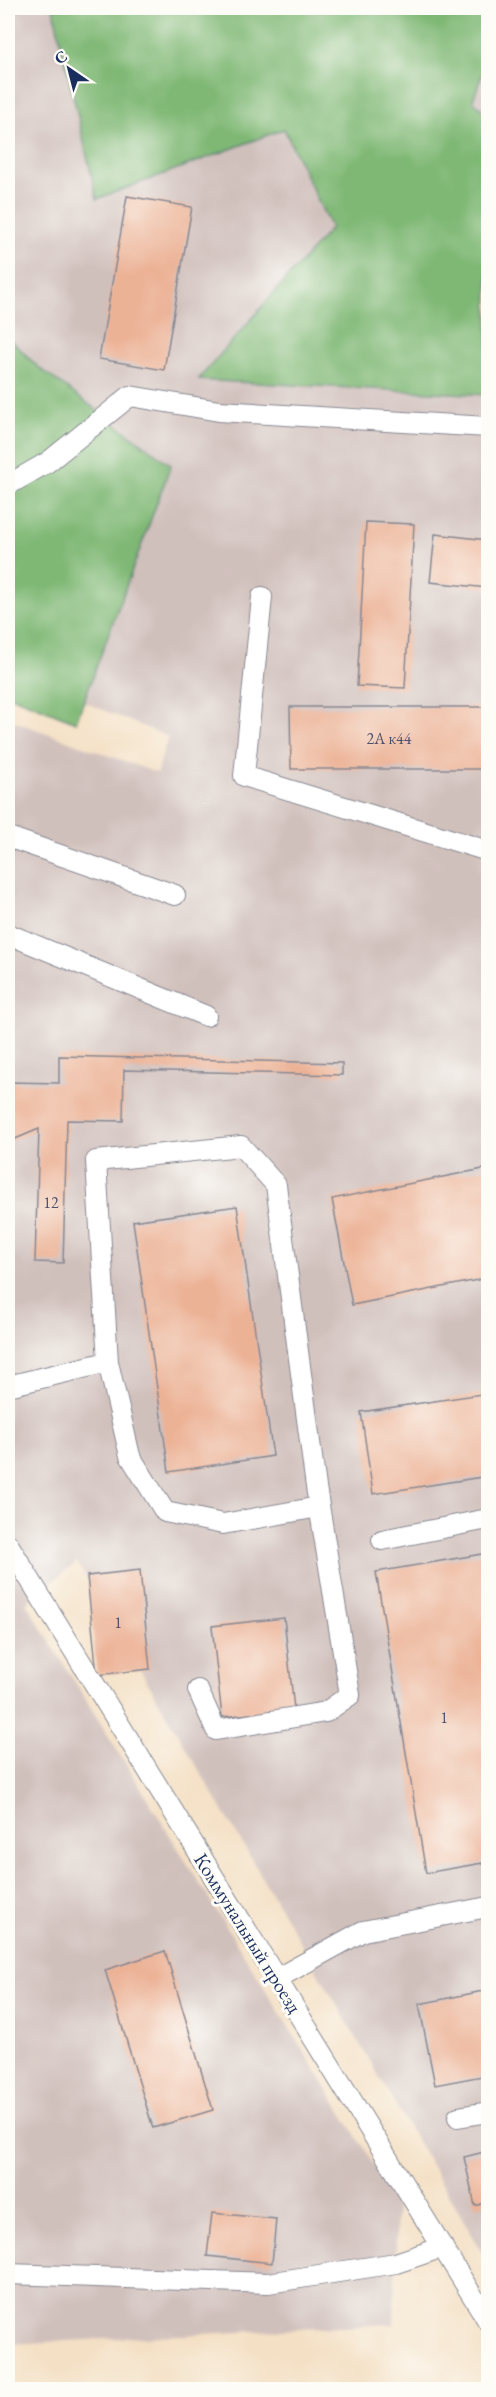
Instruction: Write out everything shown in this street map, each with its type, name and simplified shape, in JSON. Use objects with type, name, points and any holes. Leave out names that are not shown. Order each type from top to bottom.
[{"type":"lane","points":[[8,485],[48,462],[130,396],[219,411],[489,427]]},
{"type":"lane","points":[[262,597],[244,776],[489,851]]},
{"type":"lane","points":[[8,837],[175,895]]},
{"type":"lane","points":[[8,934],[206,1016]]},
{"type":"lane","points":[[198,1690],[216,1730],[327,1712],[350,1695],[319,1507],[276,1185],[241,1146],[96,1161],[108,1362],[130,1456],[165,1512],[223,1524],[319,1507]]},
{"type":"lane","points":[[8,1386],[108,1362]]},
{"type":"lane","points":[[381,1540],[489,1518]]},
{"type":"lane","name":"Коммунальный проезд","points":[[8,1544],[489,2321]]},
{"type":"lane","points":[[276,1979],[363,1931],[489,1908]]},
{"type":"lane","points":[[458,2117],[489,2112]]},
{"type":"lane","points":[[8,2274],[268,2283],[396,2263],[443,2247]]},
{"type":"shaded area","points":[[8,8],[488,8],[488,2262],[77,1562],[26,1603],[397,2202],[394,2324],[8,2344],[8,719],[157,773],[168,737],[8,670]]},
{"type":"green space","points":[[53,8],[488,8],[488,57],[473,100],[488,116],[488,395],[198,380],[331,228],[284,129],[97,199]]},
{"type":"green space","points":[[8,337],[38,367],[171,465],[76,722],[8,695]]},
{"type":"building","points":[[127,196],[192,207],[164,370],[99,359]]},
{"type":"building","points":[[366,522],[414,524],[405,688],[357,686]]},
{"type":"building","points":[[435,534],[488,540],[488,588],[430,582]]},
{"type":"building","points":[[290,707],[488,707],[488,769],[291,769]]},
{"type":"building","points":[[59,1056],[342,1063],[342,1075],[124,1070],[123,1121],[67,1120],[63,1263],[35,1262],[39,1129],[8,1142],[8,1082],[59,1083]]},
{"type":"building","points":[[488,1168],[488,1278],[352,1305],[332,1199]]},
{"type":"building","points":[[237,1206],[273,1456],[169,1472],[133,1221]]},
{"type":"building","points":[[488,1393],[488,1476],[373,1494],[361,1412]]},
{"type":"building","points":[[488,1553],[488,1862],[426,1873],[376,1572]]},
{"type":"building","points":[[140,1570],[150,1669],[97,1675],[87,1576]]},
{"type":"building","points":[[284,1618],[294,1709],[222,1717],[212,1626]]},
{"type":"building","points":[[165,1951],[213,2110],[153,2128],[105,1970]]},
{"type":"building","points":[[488,1990],[488,2075],[435,2085],[419,2004]]},
{"type":"building","points":[[488,2151],[488,2202],[475,2206],[464,2157]]},
{"type":"building","points":[[212,2213],[276,2219],[272,2263],[207,2256]]}]
